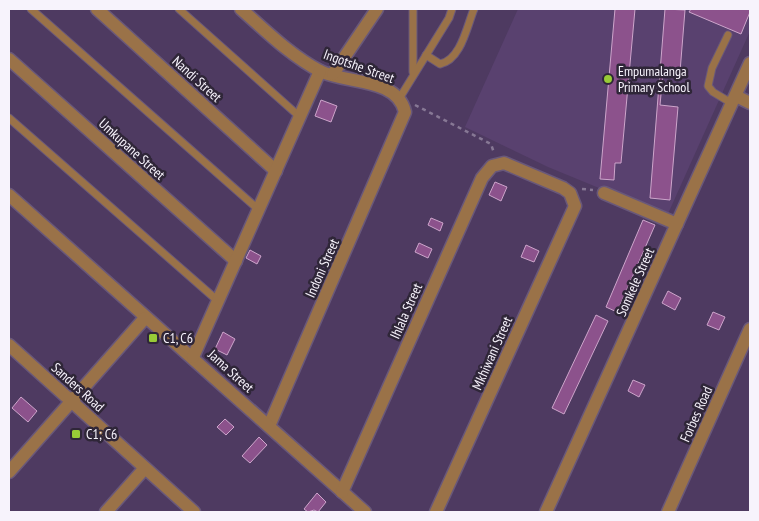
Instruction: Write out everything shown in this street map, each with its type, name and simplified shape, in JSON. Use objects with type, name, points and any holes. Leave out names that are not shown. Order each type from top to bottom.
[{"type":"street","name":"Nandi Street","points":[[97,9],[276,171]]},
{"type":"street","name":"Ingotshe Street","points":[[241,9],[288,49],[320,71],[386,89],[401,102]]},
{"type":"street","points":[[333,74],[377,9]]},
{"type":"street","name":"Umkupane Street","points":[[9,59],[236,261]]},
{"type":"street","name":"Somkele Street","points":[[546,512],[750,64]]},
{"type":"street","points":[[193,357],[320,71]]},
{"type":"street","points":[[734,100],[750,103]]},
{"type":"street","name":"Indoni Street","points":[[269,426],[402,122],[405,112],[401,102]]},
{"type":"street","points":[[498,163],[514,167],[570,193]]},
{"type":"street","name":"Ihlala Street","points":[[342,492],[482,178],[492,166],[498,163]]},
{"type":"street","name":"Mkhiwani Street","points":[[436,512],[575,206],[570,193]]},
{"type":"street","points":[[604,193],[677,224]]},
{"type":"street","name":"Jama Street","points":[[9,195],[365,512]]},
{"type":"street","points":[[9,472],[145,318]]},
{"type":"street","name":"Forbes Road","points":[[668,512],[750,329]]},
{"type":"street","name":"Sanders Road","points":[[9,345],[194,512]]},
{"type":"street","points":[[106,512],[146,468]]},
{"type":"lane","points":[[31,9],[259,210]]},
{"type":"lane","points":[[179,9],[300,117]]},
{"type":"lane","points":[[413,9],[414,72]]},
{"type":"lane","points":[[401,102],[414,72],[452,9]]},
{"type":"lane","points":[[426,55],[440,64],[449,62],[456,54],[474,9]]},
{"type":"lane","points":[[728,35],[712,68],[708,86],[713,92],[734,100]]},
{"type":"lane","points":[[9,118],[218,301]]},
{"type":"path","points":[[401,102],[414,105],[491,144],[498,163]]},
{"type":"path","points":[[570,193],[588,188],[604,193]]},
{"type":"shaded area","name":"Empumalanga Primary School","points":[[518,9],[750,9],[750,31],[667,216],[548,167],[465,127]]},
{"type":"building","name":"Empumalanga Primary School","points":[[615,9],[635,9],[621,163],[615,163],[614,180],[600,179]]},
{"type":"building","name":"Empumalanga Primary School","points":[[665,9],[685,10],[680,72],[677,71],[676,74],[663,73],[660,105],[678,107],[670,200],[650,198]]},
{"type":"building","points":[[691,9],[750,9],[750,12],[741,34],[689,12]]},
{"type":"building","points":[[321,100],[337,106],[331,122],[315,116]]},
{"type":"building","points":[[495,182],[507,187],[501,201],[489,195]]},
{"type":"building","points":[[431,218],[443,223],[440,231],[428,225]]},
{"type":"building","points":[[643,220],[655,225],[617,312],[606,307]]},
{"type":"building","points":[[419,243],[432,249],[428,258],[415,252]]},
{"type":"building","points":[[526,245],[539,251],[534,262],[521,257]]},
{"type":"building","points":[[250,250],[261,256],[257,264],[246,258]]},
{"type":"building","points":[[668,291],[681,298],[675,310],[662,303]]},
{"type":"building","points":[[713,312],[725,317],[719,330],[707,325]]},
{"type":"building","points":[[596,315],[608,321],[564,414],[552,408]]},
{"type":"building","points":[[223,332],[235,339],[227,355],[215,349]]},
{"type":"building","points":[[633,380],[645,385],[639,397],[628,391]]},
{"type":"building","points":[[21,397],[37,411],[28,422],[12,408]]},
{"type":"building","points":[[225,419],[234,427],[226,435],[217,427]]},
{"type":"building","points":[[259,437],[267,445],[250,463],[242,456]]},
{"type":"building","points":[[317,493],[326,502],[318,512],[314,510],[308,512],[304,509]]},
{"type":"place","name":"Empumalanga Primary School","points":[[608,79]]},
{"type":"place","name":"C1, C6","points":[[153,338]]},
{"type":"place","name":"C1; C6","points":[[76,434]]}]
